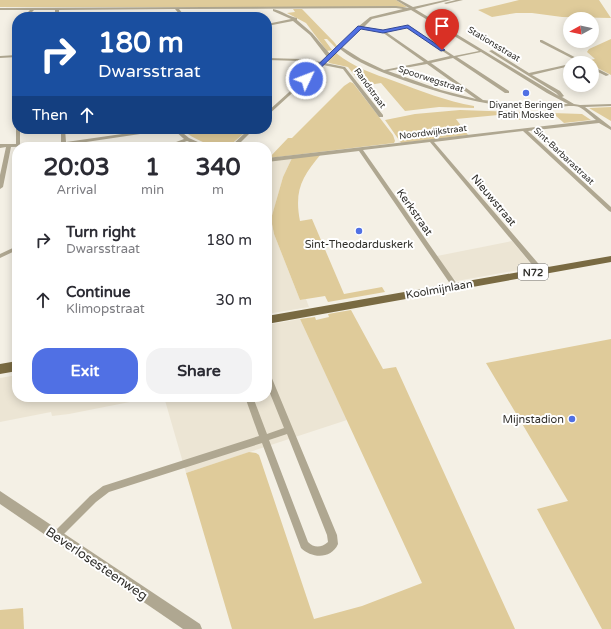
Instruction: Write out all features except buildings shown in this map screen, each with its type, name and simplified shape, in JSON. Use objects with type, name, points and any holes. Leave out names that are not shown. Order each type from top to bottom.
[{"type":"main road","name":"Koolmijnlaan","points":[[272,319],[611,259]]},
{"type":"main road","points":[[0,365],[12,363]]},
{"type":"main road","points":[[0,369],[12,367]]},
{"type":"street","name":"Stationsstraat","points":[[398,0],[549,92],[573,105],[580,106],[611,129]]},
{"type":"street","points":[[272,110],[371,18],[449,0]]},
{"type":"street","points":[[420,9],[460,0]]},
{"type":"street","points":[[0,9],[123,10],[176,8],[396,7],[406,9]]},
{"type":"street","points":[[176,8],[179,12]]},
{"type":"street","points":[[270,8],[296,20],[306,27],[329,56]]},
{"type":"street","name":"Stationsstraat","points":[[411,8],[420,9],[489,50],[558,92],[564,99]]},
{"type":"street","points":[[30,12],[33,9]]},
{"type":"street","points":[[272,24],[296,20]]},
{"type":"street","points":[[360,27],[383,31],[408,27],[507,92]]},
{"type":"street","points":[[383,31],[482,100]]},
{"type":"street","points":[[541,41],[571,56]]},
{"type":"street","name":"Spoorwegstraat","points":[[339,47],[359,60],[441,93],[469,99],[509,104],[547,106],[573,105]]},
{"type":"street","points":[[384,71],[489,50]]},
{"type":"street","points":[[0,57],[12,56]]},
{"type":"street","name":"Randstraat","points":[[272,59],[301,60],[323,63],[346,69],[381,116]]},
{"type":"street","points":[[529,74],[563,66]]},
{"type":"street","points":[[599,71],[607,75]]},
{"type":"street","points":[[580,106],[611,105]]},
{"type":"street","name":"Stationsstraat","points":[[600,121],[611,123]]},
{"type":"street","name":"Noordwijkstraat","points":[[272,159],[600,121]]},
{"type":"street","name":"Sint-Barbarastraat","points":[[524,130],[611,210]]},
{"type":"street","points":[[83,142],[135,134]]},
{"type":"street","points":[[181,134],[194,142]]},
{"type":"street","points":[[238,142],[247,134]]},
{"type":"street","points":[[179,142],[187,139]]},
{"type":"street","name":"Nieuwstraat","points":[[431,140],[541,271]]},
{"type":"street","points":[[0,146],[9,146],[0,187]]},
{"type":"street","name":"Kerkstraat","points":[[360,149],[455,286]]},
{"type":"street","points":[[0,256],[12,250]]},
{"type":"street","points":[[250,402],[304,544],[308,549],[314,552],[321,552],[329,548],[333,544],[332,535],[272,388]]},
{"type":"street","points":[[56,536],[93,499],[106,489],[289,430]]},
{"type":"street","name":"Beverlosesteenweg","points":[[0,497],[194,629]]},
{"type":"shaded area","points":[[0,0],[396,0],[407,7],[0,7]]},
{"type":"shaded area","points":[[519,0],[599,0],[611,18],[599,18],[599,12],[563,12],[563,17],[532,13],[516,13],[492,17],[478,10]]},
{"type":"shaded area","points":[[293,9],[302,9],[334,42],[337,46],[336,48],[327,39],[324,39],[332,50],[327,51],[306,23],[287,13],[295,12]]},
{"type":"shaded area","points":[[611,39],[611,75],[599,69],[599,56],[592,56],[587,52],[591,48],[599,48],[599,44]]},
{"type":"shaded area","points":[[336,53],[349,62],[371,73],[434,95],[474,106],[474,108],[439,107],[405,111],[381,83],[363,86],[348,67],[329,63],[328,61]]},
{"type":"shaded area","points":[[350,82],[353,83],[393,135],[395,141],[394,143],[272,158],[272,155],[288,138],[292,138],[344,86]]},
{"type":"shaded area","points":[[611,107],[611,121],[589,108]]},
{"type":"shaded area","points":[[460,110],[582,114],[591,120],[564,123],[555,115],[516,120],[509,114],[456,119],[468,135],[401,143],[385,120],[415,114]]},
{"type":"shaded area","points":[[189,134],[243,134],[234,142],[204,142]]},
{"type":"shaded area","points":[[321,154],[304,177],[301,184],[298,210],[300,221],[312,219],[344,294],[382,287],[385,292],[328,302],[325,296],[300,300],[274,234],[272,224],[272,216],[283,177],[292,158]]},
{"type":"shaded area","points":[[292,158],[283,177],[272,216],[272,160]]},
{"type":"shaded area","points":[[272,225],[274,234],[300,300],[306,299],[309,307],[272,313]]},
{"type":"shaded area","points":[[512,241],[531,264],[530,268],[457,281],[452,278],[437,256]]},
{"type":"shaded area","points":[[351,310],[383,369],[396,367],[515,629],[232,629],[186,473],[249,452],[259,455],[314,619],[362,606],[422,583],[300,319],[315,317],[316,320],[329,317],[328,314]]},
{"type":"shaded area","points":[[300,319],[347,420],[186,473],[165,402],[272,402],[272,324]]},
{"type":"shaded area","points":[[611,339],[611,629],[602,629],[537,509],[568,501],[486,363]]},
{"type":"shaded area","points":[[12,376],[12,402],[130,402],[69,414],[52,416],[51,412],[0,422],[0,378]]},
{"type":"shaded area","points":[[23,608],[24,629],[0,629],[0,610]]},
{"type":"place","name":"Diyanet Beringen Fatih Moskee","points":[[526,93]]},
{"type":"place","name":"Sint-Theodarduskerk","points":[[359,231]]},
{"type":"place","name":"Mijnstadion","points":[[572,419]]},
{"type":"route","points":[[306,79],[360,27],[383,31],[408,27],[442,50]]}]
